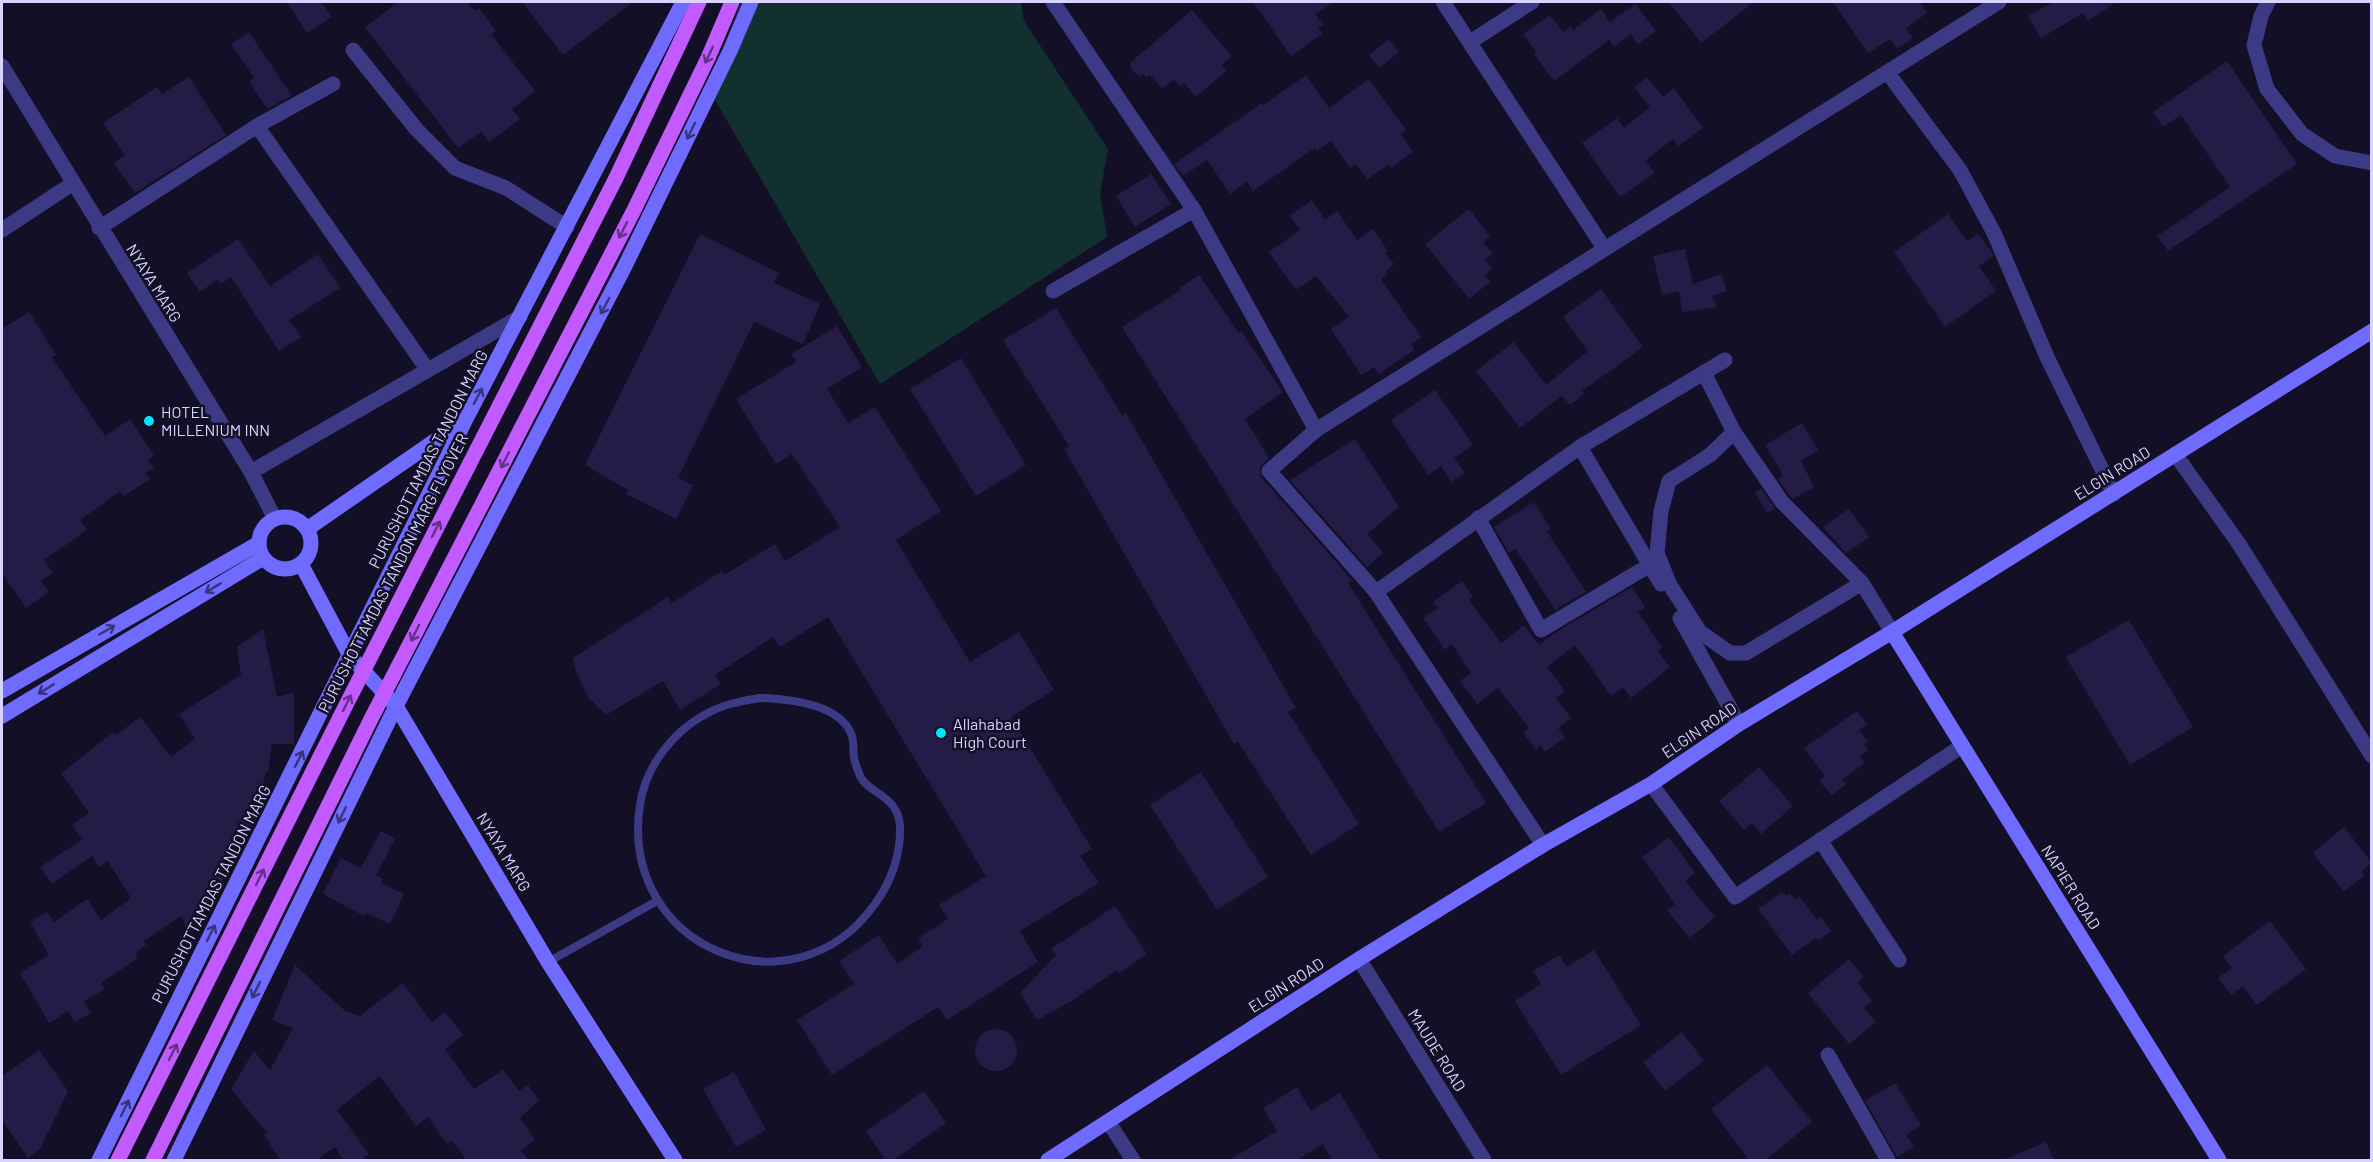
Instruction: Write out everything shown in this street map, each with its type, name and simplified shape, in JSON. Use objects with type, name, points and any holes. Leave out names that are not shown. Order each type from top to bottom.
[{"type":"main road","name":"PURUSHOTTAMDAS TANDON MARG FLYOVER","points":[[118,1161],[345,707],[616,178],[699,2]]},
{"type":"main road","points":[[153,1161],[372,717],[633,212],[708,58],[732,2]]},
{"type":"street","name":"PURUSHOTTAMDAS TANDON MARG","points":[[99,1161],[466,419],[683,2]]},
{"type":"street","points":[[174,1161],[232,1038],[396,706],[624,268],[730,51],[751,2]]},
{"type":"street","points":[[1053,2],[1194,210],[1316,430]]},
{"type":"street","points":[[1443,2],[1604,248]]},
{"type":"street","points":[[1470,42],[1532,2]]},
{"type":"street","points":[[1543,845],[1376,592],[1269,471],[1316,430],[1999,2]]},
{"type":"street","points":[[2268,2],[2261,15],[2254,45],[2267,89],[2302,134],[2335,156],[2372,163]]},
{"type":"street","points":[[353,50],[417,130],[454,168],[506,188],[567,227]]},
{"type":"street","name":"NYAYA MARG","points":[[2,66],[250,472],[275,519]]},
{"type":"street","points":[[1887,72],[1960,170],[1994,233],[2047,357],[2114,494]]},
{"type":"street","points":[[99,228],[257,126],[333,84]]},
{"type":"street","points":[[257,126],[427,369]]},
{"type":"street","points":[[2,230],[72,184]]},
{"type":"street","points":[[1053,291],[1194,210]]},
{"type":"street","points":[[250,472],[520,317]]},
{"type":"street","name":"ELGIN ROAD","points":[[1048,1161],[1359,959],[1543,845],[1651,784],[1739,723],[1892,632],[2372,331]]},
{"type":"street","points":[[1376,592],[1580,447],[1725,360]]},
{"type":"street","points":[[1704,373],[1734,432],[1782,502],[1862,583],[1892,632]]},
{"type":"street","points":[[307,529],[466,419]]},
{"type":"street","points":[[1734,432],[1710,455],[1669,481],[1661,511],[1657,553],[1670,585],[1700,632],[1730,654],[1746,653],[1862,583]]},
{"type":"street","points":[[1580,447],[1739,723]]},
{"type":"street","points":[[2175,454],[2240,544],[2372,756]]},
{"type":"street","points":[[282,517],[296,519],[307,529],[311,548],[301,564],[285,569],[269,564],[261,551],[263,529],[275,519],[282,517]]},
{"type":"street","points":[[1479,518],[1541,630],[1650,565]]},
{"type":"street","points":[[2,691],[261,551]]},
{"type":"street","points":[[2,716],[261,551]]},
{"type":"street","name":"NYAYA MARG","points":[[301,564],[350,656],[396,706],[548,962],[675,1161]]},
{"type":"street","name":"NAPIER ROAD","points":[[1892,632],[2219,1161]]},
{"type":"street","points":[[1651,784],[1735,897],[1962,746]]},
{"type":"street","points":[[1820,840],[1899,960]]},
{"type":"street","name":"MAUDE ROAD","points":[[1359,959],[1484,1161]]},
{"type":"street","points":[[1828,1055],[1888,1161]]},
{"type":"street","points":[[1109,1123],[1132,1161]]},
{"type":"lane","points":[[760,698],[787,699],[814,706],[838,718],[852,735],[854,760],[862,781],[880,793],[895,809],[900,826],[896,860],[884,892],[864,919],[838,941],[807,956],[773,962],[739,958],[707,947],[679,927],[657,901],[645,877],[638,850],[637,823],[641,796],[651,771],[665,748],[685,728],[708,713],[733,703],[760,698]]},
{"type":"lane","points":[[548,962],[657,901]]},
{"type":"green space","points":[[741,2],[1021,2],[1024,21],[1108,149],[1100,194],[1107,237],[880,384],[708,88]]},
{"type":"building","points":[[287,2],[321,2],[332,17],[307,33]]},
{"type":"building","points":[[398,2],[467,2],[475,11],[479,8],[496,31],[491,34],[535,91],[512,109],[520,119],[489,142],[481,132],[458,148],[365,27]]},
{"type":"building","points":[[522,2],[633,2],[563,55]]},
{"type":"building","points":[[1253,2],[1334,2],[1315,14],[1323,25],[1318,28],[1322,34],[1291,56]]},
{"type":"building","points":[[1669,2],[1754,2],[1701,43]]},
{"type":"building","points":[[1833,2],[1920,2],[1927,13],[1906,28],[1913,38],[1897,49],[1890,39],[1868,53]]},
{"type":"building","points":[[2053,2],[2116,2],[2088,21],[2083,13],[2041,38],[2028,16]]},
{"type":"building","points":[[1635,4],[1656,31],[1638,44],[1631,34],[1614,47],[1609,40],[1554,81],[1534,54],[1536,52],[1523,34],[1550,15],[1563,32],[1571,26],[1573,30],[1601,9],[1610,22]]},
{"type":"building","points":[[1192,10],[1232,56],[1221,65],[1226,71],[1196,97],[1184,83],[1180,86],[1174,79],[1162,89],[1150,75],[1146,78],[1143,74],[1139,77],[1131,69],[1131,62]]},
{"type":"building","points":[[249,32],[292,96],[267,109],[249,81],[254,78],[231,44]]},
{"type":"building","points":[[1389,39],[1399,52],[1380,68],[1369,55]]},
{"type":"building","points":[[2227,61],[2297,164],[2168,251],[2157,236],[2230,187],[2181,115],[2163,127],[2153,112]]},
{"type":"building","points":[[1306,75],[1329,108],[1369,79],[1406,130],[1401,134],[1413,152],[1391,168],[1389,164],[1367,180],[1356,164],[1350,168],[1331,141],[1317,151],[1315,148],[1253,191],[1247,181],[1230,194],[1207,160],[1183,176],[1174,164],[1262,103],[1263,105]]},
{"type":"building","points":[[189,77],[226,135],[135,193],[114,163],[125,155],[103,123],[157,87],[162,94]]},
{"type":"building","points":[[1647,77],[1663,97],[1674,88],[1703,128],[1678,146],[1673,139],[1646,160],[1655,173],[1620,197],[1582,143],[1617,118],[1624,128],[1650,107],[1634,87]]},
{"type":"building","points":[[1151,174],[1171,204],[1135,227],[1116,196]]},
{"type":"building","points":[[1312,200],[1325,220],[1337,211],[1357,240],[1373,229],[1388,251],[1385,253],[1394,264],[1381,279],[1421,337],[1411,344],[1414,350],[1379,374],[1374,367],[1361,375],[1331,329],[1349,317],[1316,276],[1296,290],[1269,252],[1300,230],[1290,216]]},
{"type":"building","points":[[1469,209],[1490,236],[1483,242],[1493,254],[1485,260],[1492,269],[1485,275],[1490,282],[1469,299],[1425,244]]},
{"type":"building","points":[[1948,214],[1967,241],[1978,234],[1993,254],[1979,266],[1996,291],[1945,327],[1894,252]]},
{"type":"building","points":[[700,234],[779,273],[774,283],[820,304],[803,344],[754,322],[678,478],[693,485],[676,519],[626,494],[628,490],[585,465]]},
{"type":"building","points":[[238,239],[270,286],[318,254],[340,288],[289,320],[301,337],[279,351],[231,277],[221,284],[218,279],[200,292],[187,273]]},
{"type":"building","points":[[1685,249],[1693,284],[1721,274],[1727,291],[1712,296],[1717,307],[1682,312],[1679,291],[1662,295],[1653,256]]},
{"type":"building","points":[[1199,275],[1283,392],[1245,419],[1269,458],[1260,467],[1261,477],[1352,580],[1348,583],[1486,803],[1439,832],[1122,327],[1181,290],[1180,288]]},
{"type":"building","points":[[1601,289],[1643,347],[1582,391],[1584,394],[1570,405],[1562,396],[1520,428],[1476,371],[1514,342],[1546,385],[1588,351],[1563,317]]},
{"type":"building","points":[[1056,308],[1122,415],[1126,413],[1296,708],[1288,712],[1359,824],[1311,855],[1238,742],[1234,744],[1064,449],[1069,446],[1003,340]]},
{"type":"building","points":[[29,312],[56,355],[52,357],[105,436],[130,419],[154,456],[148,460],[154,468],[145,473],[150,479],[124,496],[120,491],[80,520],[87,530],[44,560],[53,573],[41,581],[49,592],[26,608],[2,573],[2,329]]},
{"type":"building","points":[[837,326],[862,367],[827,389],[848,423],[875,407],[941,511],[896,540],[970,662],[1019,632],[1054,690],[1011,717],[1092,849],[1080,856],[1099,883],[1020,931],[1038,962],[947,1020],[938,1007],[832,1075],[797,1020],[854,984],[839,961],[879,935],[897,964],[923,946],[918,938],[948,919],[939,905],[986,876],[828,617],[780,647],[773,637],[715,675],[721,684],[680,710],[663,681],[606,715],[588,697],[576,672],[573,658],[668,597],[672,603],[722,571],[724,575],[775,544],[785,561],[840,527],[792,454],[776,464],[736,399],[796,362],[791,354]]},
{"type":"building","points":[[961,358],[1026,465],[976,496],[910,389]]},
{"type":"building","points":[[1435,390],[1473,445],[1454,458],[1465,473],[1451,482],[1441,466],[1428,475],[1391,420]]},
{"type":"building","points":[[1802,423],[1818,450],[1801,461],[1814,487],[1792,499],[1778,479],[1783,475],[1765,445]]},
{"type":"building","points":[[1355,439],[1399,507],[1367,534],[1383,553],[1367,567],[1290,480]]},
{"type":"building","points":[[1761,489],[1775,508],[1767,513],[1755,493]]},
{"type":"building","points":[[1534,502],[1551,529],[1547,531],[1586,592],[1555,610],[1516,549],[1509,553],[1494,527]]},
{"type":"building","points":[[1849,509],[1869,537],[1846,553],[1823,527]]},
{"type":"building","points":[[1462,581],[1473,597],[1469,600],[1501,643],[1524,625],[1539,645],[1553,634],[1632,587],[1645,607],[1638,612],[1662,647],[1658,651],[1670,667],[1631,698],[1623,687],[1611,696],[1575,645],[1547,667],[1565,691],[1556,698],[1571,718],[1558,728],[1565,737],[1545,752],[1540,745],[1536,749],[1523,733],[1529,728],[1498,688],[1477,704],[1460,681],[1471,673],[1452,644],[1445,650],[1423,618],[1438,608],[1433,602]]},
{"type":"building","points":[[2129,620],[2193,727],[2130,765],[2066,657]]},
{"type":"building","points":[[263,629],[277,697],[294,693],[294,744],[272,744],[268,772],[265,773],[261,810],[228,867],[230,868],[221,883],[224,883],[200,922],[200,927],[187,931],[182,915],[144,941],[146,945],[135,953],[138,958],[101,983],[105,989],[84,1001],[91,1013],[75,1022],[68,1011],[49,1023],[20,973],[49,955],[30,922],[47,912],[54,922],[87,899],[101,920],[131,898],[108,861],[99,867],[92,856],[52,884],[40,867],[82,840],[72,825],[89,813],[61,773],[114,732],[116,735],[140,717],[171,757],[195,739],[179,714],[241,675],[237,647]]},
{"type":"building","points":[[1857,711],[1867,724],[1859,730],[1868,742],[1864,744],[1868,750],[1860,756],[1865,763],[1842,780],[1846,784],[1832,795],[1819,781],[1825,776],[1804,748]]},
{"type":"building","points":[[1759,767],[1793,806],[1761,834],[1752,823],[1744,830],[1719,801]]},
{"type":"building","points":[[1201,772],[1268,877],[1217,910],[1150,805]]},
{"type":"building","points":[[2344,827],[2372,863],[2362,871],[2365,875],[2344,892],[2313,853]]},
{"type":"building","points":[[381,831],[395,839],[376,875],[383,879],[381,883],[404,894],[390,924],[366,913],[364,916],[323,894],[341,858],[361,868]]},
{"type":"building","points":[[1669,837],[1695,873],[1685,881],[1715,917],[1690,938],[1667,910],[1675,904],[1642,857]]},
{"type":"building","points":[[1782,892],[1786,896],[1790,893],[1795,900],[1799,896],[1817,920],[1821,917],[1831,931],[1818,941],[1816,938],[1792,955],[1758,909]]},
{"type":"building","points":[[1115,906],[1147,954],[1119,973],[1117,970],[1070,1002],[1037,1020],[1020,993],[1056,955],[1051,949]]},
{"type":"building","points":[[2270,921],[2306,969],[2257,1005],[2243,986],[2231,995],[2218,978],[2232,968],[2223,956]]},
{"type":"building","points":[[1594,950],[1641,1025],[1561,1075],[1515,1001],[1541,984],[1533,971],[1559,955],[1567,967]]},
{"type":"building","points":[[1849,959],[1864,977],[1857,982],[1872,1001],[1864,1008],[1876,1022],[1849,1044],[1808,993]]},
{"type":"building","points":[[295,965],[345,1011],[360,1016],[403,983],[432,1022],[445,1012],[463,1035],[445,1049],[474,1089],[503,1070],[519,1091],[528,1085],[539,1100],[520,1118],[535,1140],[521,1150],[529,1161],[467,1161],[452,1141],[447,1144],[428,1117],[416,1126],[380,1076],[337,1110],[369,1154],[360,1161],[344,1161],[335,1147],[315,1161],[281,1161],[264,1135],[267,1133],[231,1089],[254,1051],[270,1070],[293,1028],[272,1020]]},
{"type":"building","points":[[996,1029],[1004,1030],[1011,1035],[1016,1042],[1016,1058],[1011,1065],[1004,1070],[996,1071],[988,1070],[981,1065],[976,1058],[975,1050],[976,1042],[981,1035],[988,1030]]},
{"type":"building","points":[[1682,1032],[1704,1061],[1665,1091],[1643,1062]]},
{"type":"building","points":[[39,1050],[68,1091],[40,1149],[28,1158],[2,1120],[2,1076]]},
{"type":"building","points":[[1767,1065],[1812,1122],[1764,1161],[1750,1161],[1711,1109]]},
{"type":"building","points":[[734,1072],[766,1130],[736,1147],[703,1089]]},
{"type":"building","points":[[1895,1083],[1921,1125],[1906,1135],[1914,1147],[1897,1157],[1865,1101]]},
{"type":"building","points":[[1297,1087],[1311,1111],[1340,1093],[1381,1161],[1333,1161],[1323,1144],[1296,1161],[1228,1161],[1277,1131],[1263,1108]]},
{"type":"building","points":[[924,1091],[946,1123],[892,1161],[886,1161],[866,1131]]},
{"type":"building","points":[[2046,1142],[2054,1161],[2003,1161],[2003,1160]]},
{"type":"place","name":"HOTEL MILLENIUM INN","points":[[149,421]]},
{"type":"place","name":"Allahabad High Court","points":[[941,733]]}]
